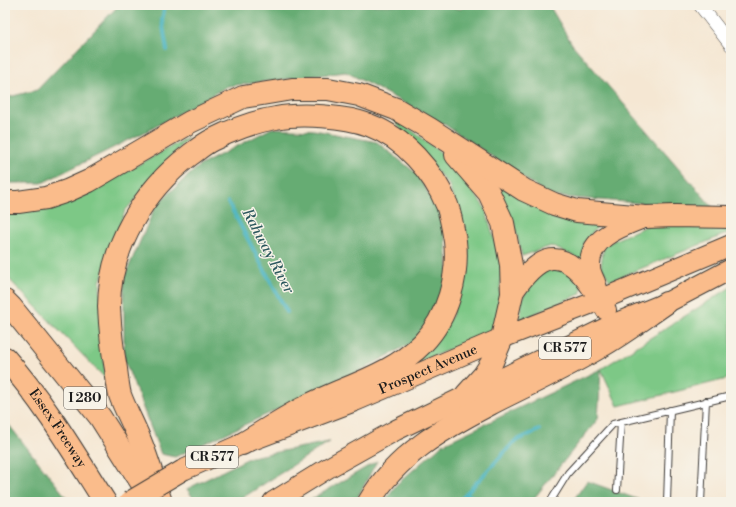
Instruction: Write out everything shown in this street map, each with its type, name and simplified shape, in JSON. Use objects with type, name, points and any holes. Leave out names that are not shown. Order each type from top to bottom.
[{"type":"highway","points":[[5,202],[18,202],[46,198],[90,181],[190,122],[243,97],[292,89],[328,89],[359,95],[396,109],[430,129],[524,190],[554,204],[577,210],[646,217],[731,217]]},
{"type":"highway","points":[[161,502],[140,439],[120,394],[111,341],[109,304],[113,274],[122,244],[139,210],[154,189],[179,164],[210,141],[246,126],[276,117],[310,116],[342,118],[369,125],[394,138],[422,164],[438,186],[448,207],[456,254],[455,277],[447,302],[439,321],[425,341],[406,358],[383,373],[305,407],[242,444]]},
{"type":"highway","points":[[430,129],[465,164],[489,193],[503,223],[511,265],[512,294],[502,338],[491,364],[484,375],[466,395]]},
{"type":"highway","name":"I 280","points":[[5,301],[100,417],[154,502]]},
{"type":"highway","points":[[369,502],[389,475],[405,458],[446,428],[601,347],[666,303]]},
{"type":"highway","name":"Essex Freeway","points":[[5,358],[22,378],[70,446],[105,502]]},
{"type":"main road","points":[[600,300],[590,267],[592,253],[607,235],[620,227],[646,217]]},
{"type":"main road","name":"Prospect Avenue","points":[[129,502],[183,470],[242,444],[361,399],[502,338],[600,300],[731,245]]},
{"type":"main road","points":[[512,294],[522,279],[535,265],[548,259],[559,260],[572,264],[582,274],[614,324]]},
{"type":"main road","name":"CR 577","points":[[272,502],[365,447],[466,395],[614,324],[666,303],[731,269]]},
{"type":"street","points":[[700,5],[731,45]]},
{"type":"lane","points":[[550,502],[568,473],[613,424],[731,396]]},
{"type":"lane","points":[[700,502],[706,401]]},
{"type":"lane","points":[[667,502],[670,410]]},
{"type":"lane","points":[[617,490],[620,422]]},
{"type":"green space","points":[[119,5],[437,5],[461,9],[465,5],[549,5],[572,44],[714,209],[550,196],[444,124],[346,72],[228,86],[153,128],[42,183],[5,183],[5,98],[37,90]]},
{"type":"green space","points":[[392,115],[449,159],[485,208],[502,265],[497,325],[491,332],[410,366],[452,316],[468,251],[449,185],[403,133]]},
{"type":"green space","points":[[272,128],[314,130],[377,142],[417,174],[445,222],[449,284],[417,340],[350,376],[175,457],[161,454],[124,359],[124,278],[156,205],[199,166]]},
{"type":"green space","points":[[188,137],[125,211],[100,282],[105,378],[5,275],[5,212],[81,197]]},
{"type":"green space","points":[[489,177],[601,222],[584,243],[582,260],[551,246],[522,256],[514,223]]},
{"type":"green space","points":[[653,223],[731,228],[731,232],[610,281],[601,266],[604,245]]},
{"type":"green space","points":[[552,267],[573,275],[583,285],[580,294],[520,320],[521,302],[531,278]]},
{"type":"green space","points":[[731,287],[731,378],[618,406],[601,369]]},
{"type":"green space","points":[[601,369],[598,419],[531,502],[384,502],[396,485],[443,444]]},
{"type":"green space","points":[[5,420],[70,502],[5,502]]},
{"type":"green space","points":[[329,442],[236,502],[196,502],[187,489],[251,457]]},
{"type":"green space","points":[[377,461],[355,502],[307,502]]},
{"type":"green space","points":[[587,481],[645,502],[572,502]]},
{"type":"waterway","name":"Rahway River","points":[[165,5],[162,20],[167,50]]},
{"type":"waterway","name":"Rahway River","points":[[228,202],[287,312]]},
{"type":"waterway","points":[[466,494],[515,441],[539,430]]},
{"type":"waterway","name":"Rahway River","points":[[459,502],[466,494],[482,502]]}]
